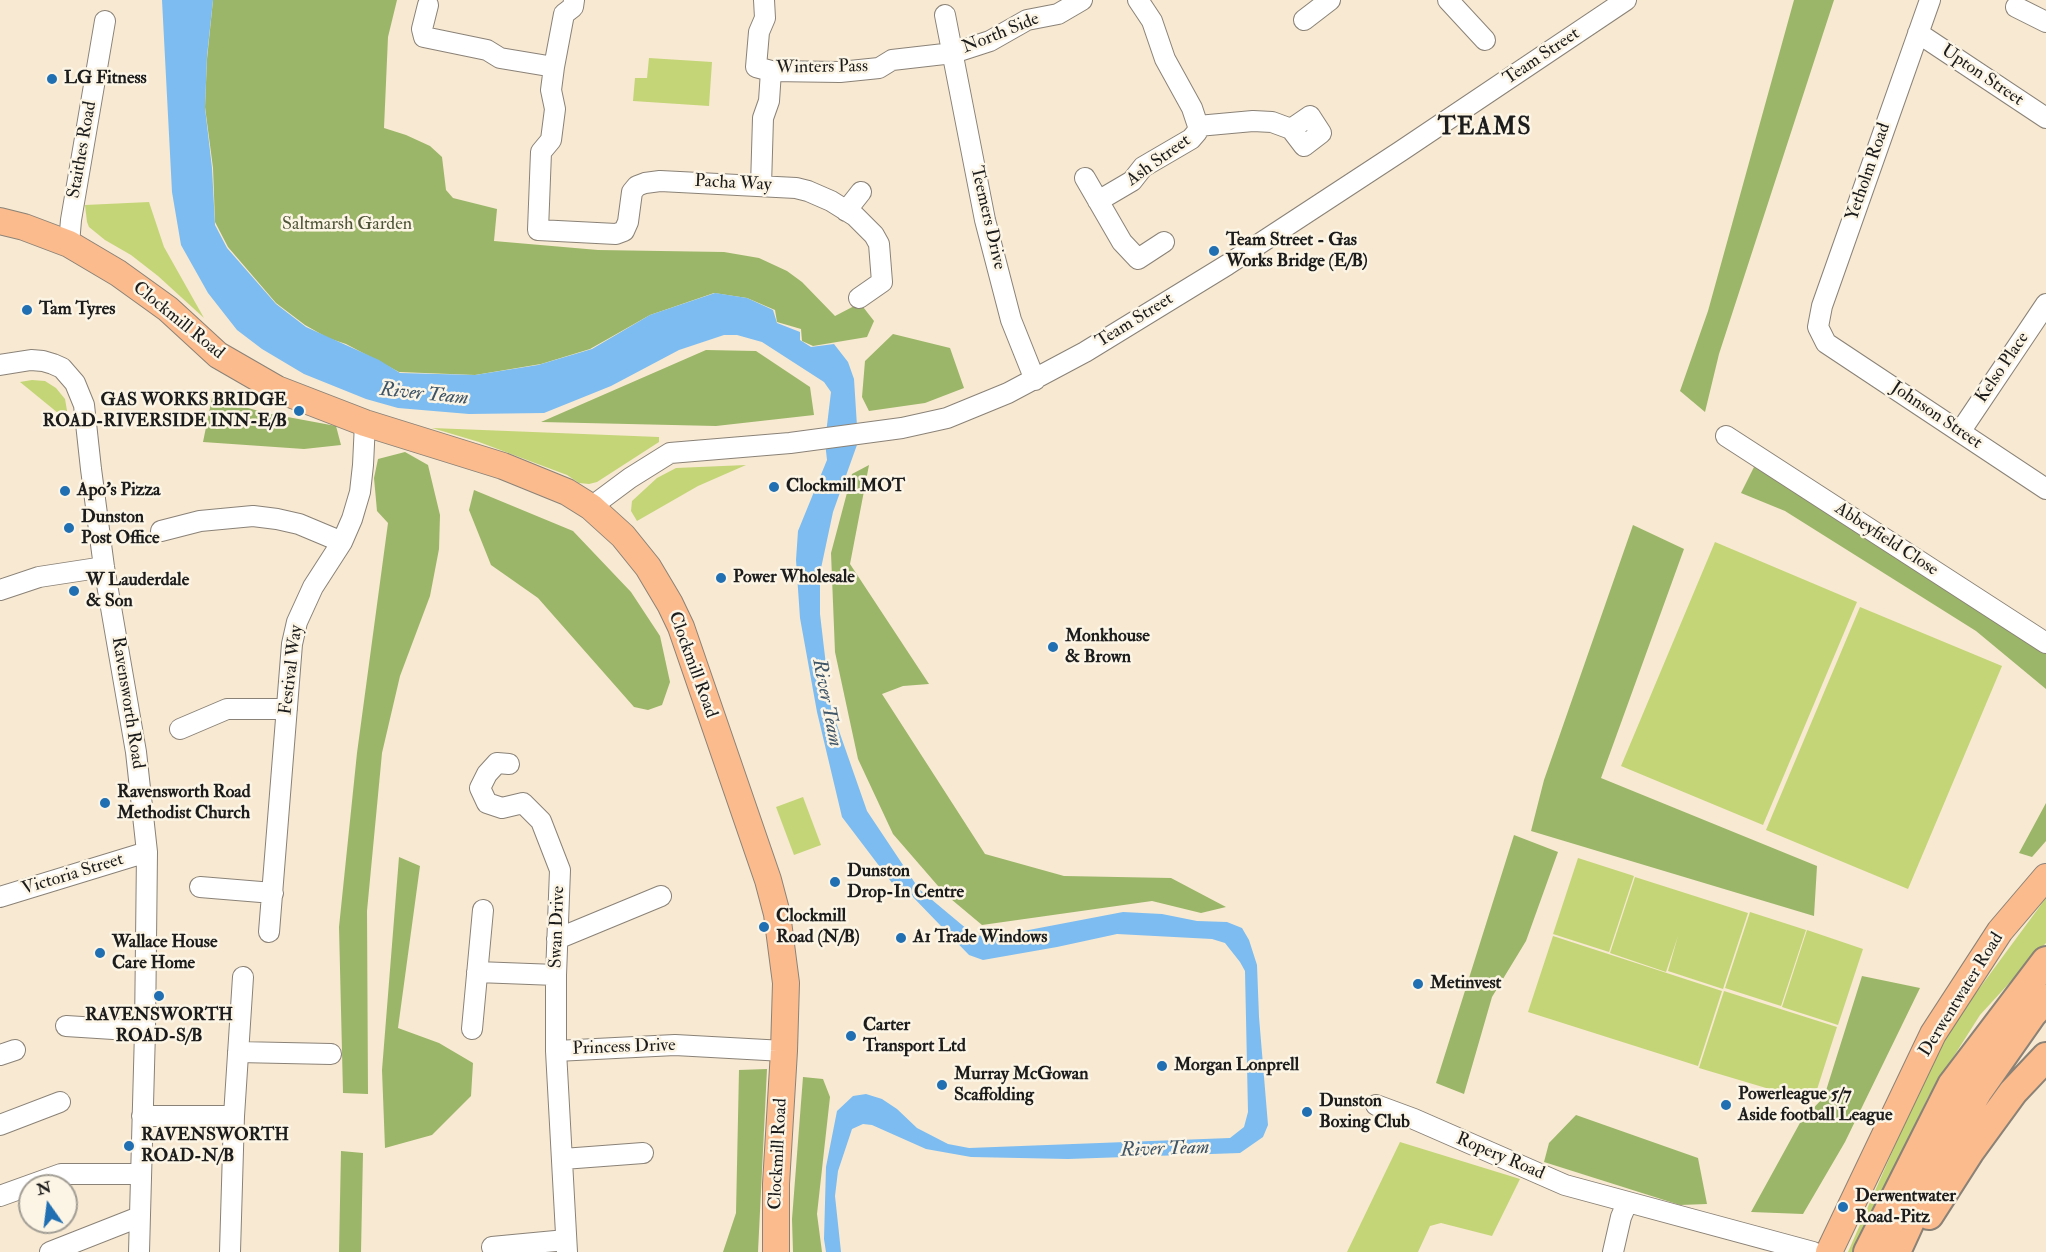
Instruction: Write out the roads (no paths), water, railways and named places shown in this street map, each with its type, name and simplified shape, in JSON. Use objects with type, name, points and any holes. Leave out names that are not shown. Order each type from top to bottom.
[{"type":"highway","points":[[1868,1252],[1952,1085],[2046,961]]},
{"type":"highway","points":[[1896,1252],[1939,1158],[1978,1091],[2032,1014],[2046,999]]},
{"type":"highway","points":[[1906,1252],[1970,1151],[2013,1092],[2046,1057]]},
{"type":"main road","name":"Clockmill Road","points":[[0,222],[24,227],[69,244],[118,273],[168,309],[218,355],[278,389],[365,423],[513,470],[560,489],[591,507],[623,536],[648,567],[681,627],[768,880],[777,914],[786,983],[776,1184],[776,1252]]},
{"type":"main road","name":"Derwentwater Road","points":[[1829,1252],[1933,1034],[2000,931],[2046,877]]},
{"type":"street","points":[[428,5],[422,29],[424,37],[487,50],[500,58],[554,67],[564,14],[573,7],[574,0]]},
{"type":"street","name":"Winters Pass","points":[[764,0],[765,18],[759,32],[756,67],[771,71],[840,72],[879,68],[892,60],[953,53]]},
{"type":"street","name":"North Side","points":[[953,53],[990,41],[1027,20],[1058,14],[1082,0]]},
{"type":"street","points":[[1138,0],[1152,21],[1166,59],[1195,117],[1272,122],[1291,129]]},
{"type":"street","points":[[1304,20],[1330,0]]},
{"type":"street","points":[[1448,0],[1485,40]]},
{"type":"street","name":"Team Street","points":[[591,507],[663,456],[676,451],[790,443],[881,432],[947,418],[996,399],[1035,380],[1085,352],[1237,258],[1626,0]]},
{"type":"street","name":"Yetholm Road","points":[[1826,343],[1818,327],[1822,306],[1930,0]]},
{"type":"street","points":[[2016,7],[2046,22]]},
{"type":"street","name":"Teemers Drive","points":[[945,15],[986,220],[1011,320],[1035,380]]},
{"type":"street","name":"Staithes Road","points":[[69,244],[70,220],[105,21]]},
{"type":"street","name":"Upton Street","points":[[1918,33],[2046,118]]},
{"type":"street","name":"Pacha Way","points":[[554,67],[551,90],[555,109],[551,140],[541,152],[538,230],[616,234],[624,231],[628,222],[632,192],[637,186],[645,183],[660,181],[808,190],[855,216],[874,235],[879,244],[882,282],[859,298]]},
{"type":"street","points":[[761,186],[764,118],[769,101],[771,71]]},
{"type":"street","name":"Ash Street","points":[[1098,201],[1132,181],[1143,167],[1191,139],[1197,132],[1195,117]]},
{"type":"street","points":[[1084,178],[1122,242],[1138,259],[1164,242]]},
{"type":"street","points":[[846,211],[861,192]]},
{"type":"street","name":"Kelso Place","points":[[1960,432],[2046,304]]},
{"type":"street","name":"Johnson Street","points":[[1826,343],[2046,489]]},
{"type":"street","name":"Ravensworth Road","points":[[0,365],[31,360],[43,361],[62,368],[70,375],[81,393],[84,405],[104,567],[136,752],[147,852],[139,1252]]},
{"type":"street","name":"Festival Way","points":[[269,932],[292,644],[297,622],[313,587],[342,542],[352,519],[360,492],[365,423]]},
{"type":"street","name":"Abbeyfield Close","points":[[1726,436],[2046,643]]},
{"type":"street","points":[[161,531],[200,520],[253,516],[299,524],[342,542]]},
{"type":"street","points":[[0,590],[39,577],[104,567]]},
{"type":"street","points":[[180,729],[227,709],[286,709]]},
{"type":"street","name":"Swan Drive","points":[[509,764],[497,764],[487,774],[480,788],[487,802],[502,808],[523,803],[541,821],[560,870],[556,1051]]},
{"type":"street","name":"Victoria Street","points":[[0,897],[147,852]]},
{"type":"street","points":[[200,887],[273,893]]},
{"type":"street","points":[[557,939],[661,896]]},
{"type":"street","points":[[472,1029],[483,910]]},
{"type":"street","points":[[477,972],[556,975]]},
{"type":"street","points":[[230,1252],[234,1116],[243,977]]},
{"type":"street","points":[[66,1026],[145,1031]]},
{"type":"street","name":"Princess Drive","points":[[567,1246],[556,1051],[675,1045],[784,1051]]},
{"type":"street","points":[[238,1052],[331,1054]]},
{"type":"street","points":[[0,1125],[60,1102]]},
{"type":"street","name":"Ropery Road","points":[[1376,1105],[1414,1119],[1565,1185],[1813,1252]]},
{"type":"street","points":[[142,1116],[234,1116]]},
{"type":"street","points":[[563,1159],[643,1153]]},
{"type":"street","points":[[0,1196],[61,1174],[140,1174]]},
{"type":"street","points":[[1613,1252],[1621,1217],[1627,1203]]},
{"type":"street","points":[[50,1252],[139,1217]]},
{"type":"street","points":[[492,1247],[567,1246]]},
{"type":"water","name":"River Team","points":[[162,0],[213,0],[207,56],[205,108],[212,168],[215,225],[227,248],[276,304],[306,327],[379,360],[400,373],[475,375],[538,365],[592,349],[650,315],[715,293],[747,298],[773,310],[777,323],[800,332],[800,340],[811,347],[834,344],[848,362],[854,379],[858,442],[833,512],[820,573],[820,614],[831,708],[867,811],[919,889],[974,935],[992,937],[1123,912],[1162,914],[1197,921],[1227,922],[1242,928],[1249,940],[1257,965],[1268,1125],[1263,1137],[1240,1153],[1068,1159],[971,1157],[926,1149],[872,1125],[863,1124],[852,1129],[838,1171],[835,1196],[841,1252],[826,1252],[824,1239],[826,1167],[837,1111],[853,1096],[866,1094],[882,1099],[897,1109],[917,1128],[948,1144],[969,1148],[1230,1138],[1244,1127],[1248,1112],[1245,971],[1225,943],[1212,939],[1117,934],[983,960],[969,955],[911,895],[905,900],[842,817],[817,712],[800,618],[796,560],[798,531],[827,460],[825,442],[831,392],[824,382],[762,342],[737,335],[724,335],[679,350],[611,386],[544,413],[469,414],[398,408],[366,399],[304,374],[262,349],[237,330],[208,293],[181,245],[172,192]]},
{"type":"place","name":"LG Fitness","points":[[52,79]]},
{"type":"place","name":"Team Street - Gas Works Bridge (E/B)","points":[[1214,251]]},
{"type":"place","name":"Tam Tyres","points":[[27,310]]},
{"type":"place","name":"GAS WORKS BRIDGE ROAD-RIVERSIDE INN-E/B","points":[[299,411]]},
{"type":"place","name":"Clockmill MOT","points":[[774,487]]},
{"type":"place","name":"Apo’s Pizza","points":[[65,491]]},
{"type":"place","name":"Dunston Post Office","points":[[69,528]]},
{"type":"place","name":"Power Wholesale","points":[[721,578]]},
{"type":"place","name":"W Lauderdale & Son","points":[[74,591]]},
{"type":"place","name":"Monkhouse & Brown","points":[[1053,647]]},
{"type":"place","name":"Ravensworth Road Methodist Church","points":[[105,803]]},
{"type":"place","name":"Dunston Drop-In Centre","points":[[835,882]]},
{"type":"place","name":"Clockmill Road (N/B)","points":[[764,927]]},
{"type":"place","name":"A1 Trade Windows","points":[[901,938]]},
{"type":"place","name":"Wallace House Care Home","points":[[100,953]]},
{"type":"place","name":"Metinvest","points":[[1418,984]]},
{"type":"place","name":"RAVENSWORTH ROAD-S/B","points":[[159,996]]},
{"type":"place","name":"Carter Transport Ltd","points":[[851,1036]]},
{"type":"place","name":"Morgan Lonprell","points":[[1162,1066]]},
{"type":"place","name":"Murray McGowan Scaffolding","points":[[942,1085]]},
{"type":"place","name":"Powerleague 5/7 Aside football League","points":[[1726,1105]]},
{"type":"place","name":"Dunston Boxing Club","points":[[1307,1112]]},
{"type":"place","name":"RAVENSWORTH ROAD-N/B","points":[[129,1146]]},
{"type":"place","name":"Derwentwater Road-Pitz","points":[[1843,1207]]},
{"type":"district","name":"TEAMS","points":[[1485,129]]},
{"type":"park label","name":"Saltmarsh Garden","points":[[347,225]]}]
